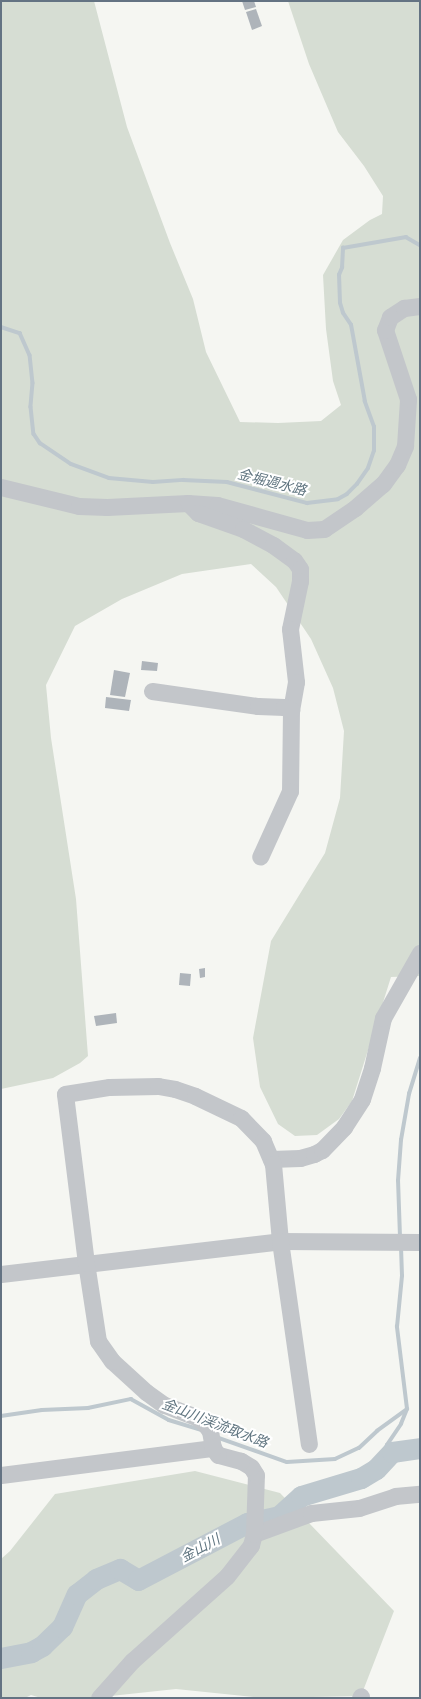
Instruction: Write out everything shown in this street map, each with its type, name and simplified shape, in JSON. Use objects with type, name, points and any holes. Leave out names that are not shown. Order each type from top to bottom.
[{"type":"street","points":[[1,488],[79,506],[107,507],[188,503],[217,505],[307,530],[324,529],[355,508],[383,484],[397,466],[405,446],[408,399],[385,330],[390,316],[404,308],[420,306]]},
{"type":"street","points":[[188,503],[198,513],[243,530],[273,545],[294,560],[300,569],[300,581],[290,629],[296,682],[291,710],[290,791],[260,857]]},
{"type":"street","points":[[152,691],[258,706],[284,707],[291,710]]},
{"type":"street","points":[[271,1159],[300,1158],[314,1154],[322,1150],[344,1127],[362,1099],[372,1068],[383,1018],[420,953]]},
{"type":"street","points":[[99,1698],[132,1661],[227,1576],[251,1545],[254,1534],[256,1474],[251,1467],[241,1461],[218,1455],[213,1448],[210,1432],[204,1423],[196,1417],[164,1405],[146,1392],[112,1361],[98,1341],[86,1263],[65,1094],[109,1087],[158,1086],[174,1089],[195,1096],[241,1118],[263,1141],[273,1164],[280,1241],[309,1444]]},
{"type":"street","points":[[1,1274],[280,1241],[420,1242]]},
{"type":"street","points":[[1,1475],[213,1448]]},
{"type":"street","points":[[254,1534],[311,1513],[359,1508],[395,1496],[420,1494]]},
{"type":"shaded area","points":[[1,1],[94,1],[127,127],[170,243],[193,299],[206,352],[240,422],[278,423],[321,421],[341,405],[333,381],[326,329],[323,275],[343,240],[370,220],[382,214],[383,196],[364,166],[338,132],[309,64],[288,1],[420,1],[420,976],[391,977],[352,1101],[339,1119],[317,1135],[295,1136],[278,1124],[260,1087],[253,1038],[271,941],[325,853],[340,798],[344,731],[333,688],[311,639],[276,587],[251,564],[182,574],[122,599],[75,626],[46,685],[51,738],[76,899],[88,1056],[80,1063],[53,1078],[1,1089]]},
{"type":"shaded area","points":[[195,1471],[280,1493],[394,1611],[361,1696],[264,1698],[176,1689],[92,1698],[41,1698],[31,1695],[25,1698],[1,1698],[1,1559],[10,1551],[55,1494]]},
{"type":"building","points":[[242,1],[254,1],[256,7],[245,10]]},
{"type":"building","points":[[256,9],[262,26],[252,30],[246,12]]},
{"type":"building","points":[[142,661],[158,663],[157,671],[141,670]]},
{"type":"building","points":[[114,670],[130,673],[125,697],[110,695]]},
{"type":"building","points":[[106,697],[131,700],[129,711],[105,708]]},
{"type":"building","points":[[205,968],[205,977],[200,978],[199,969]]},
{"type":"building","points":[[180,973],[191,974],[190,986],[179,985]]},
{"type":"building","points":[[116,1013],[117,1023],[96,1026],[94,1016]]},
{"type":"waterway","name":"金堀週水路","points":[[1,327],[20,333],[30,355],[33,383],[31,407],[34,434],[40,443],[71,464],[109,478],[153,482],[183,480],[227,482],[307,503],[338,499],[347,494],[357,484],[368,468],[374,451],[374,427],[365,402],[351,325],[343,313],[340,303],[339,275],[342,268],[343,248],[406,237],[420,245]]},
{"type":"waterway","points":[[400,1237],[398,1181],[401,1140],[409,1094],[420,1059]]},
{"type":"waterway","points":[[383,1462],[387,1445],[401,1424],[407,1409],[397,1327],[402,1276],[401,1247]]},
{"type":"waterway","name":"金山川渓流取水路","points":[[1,1416],[42,1410],[88,1408],[131,1399],[169,1420],[201,1430]]},
{"type":"waterway","name":"金山川渓流取水路","points":[[216,1437],[287,1462],[335,1459],[359,1448],[377,1431],[407,1409]]},
{"type":"waterway","name":"金山川","points":[[1,1658],[31,1652],[42,1646],[62,1627],[77,1594],[96,1579],[120,1569],[138,1580],[247,1523],[279,1516],[301,1496],[361,1478],[376,1469],[392,1452],[420,1448]]}]
